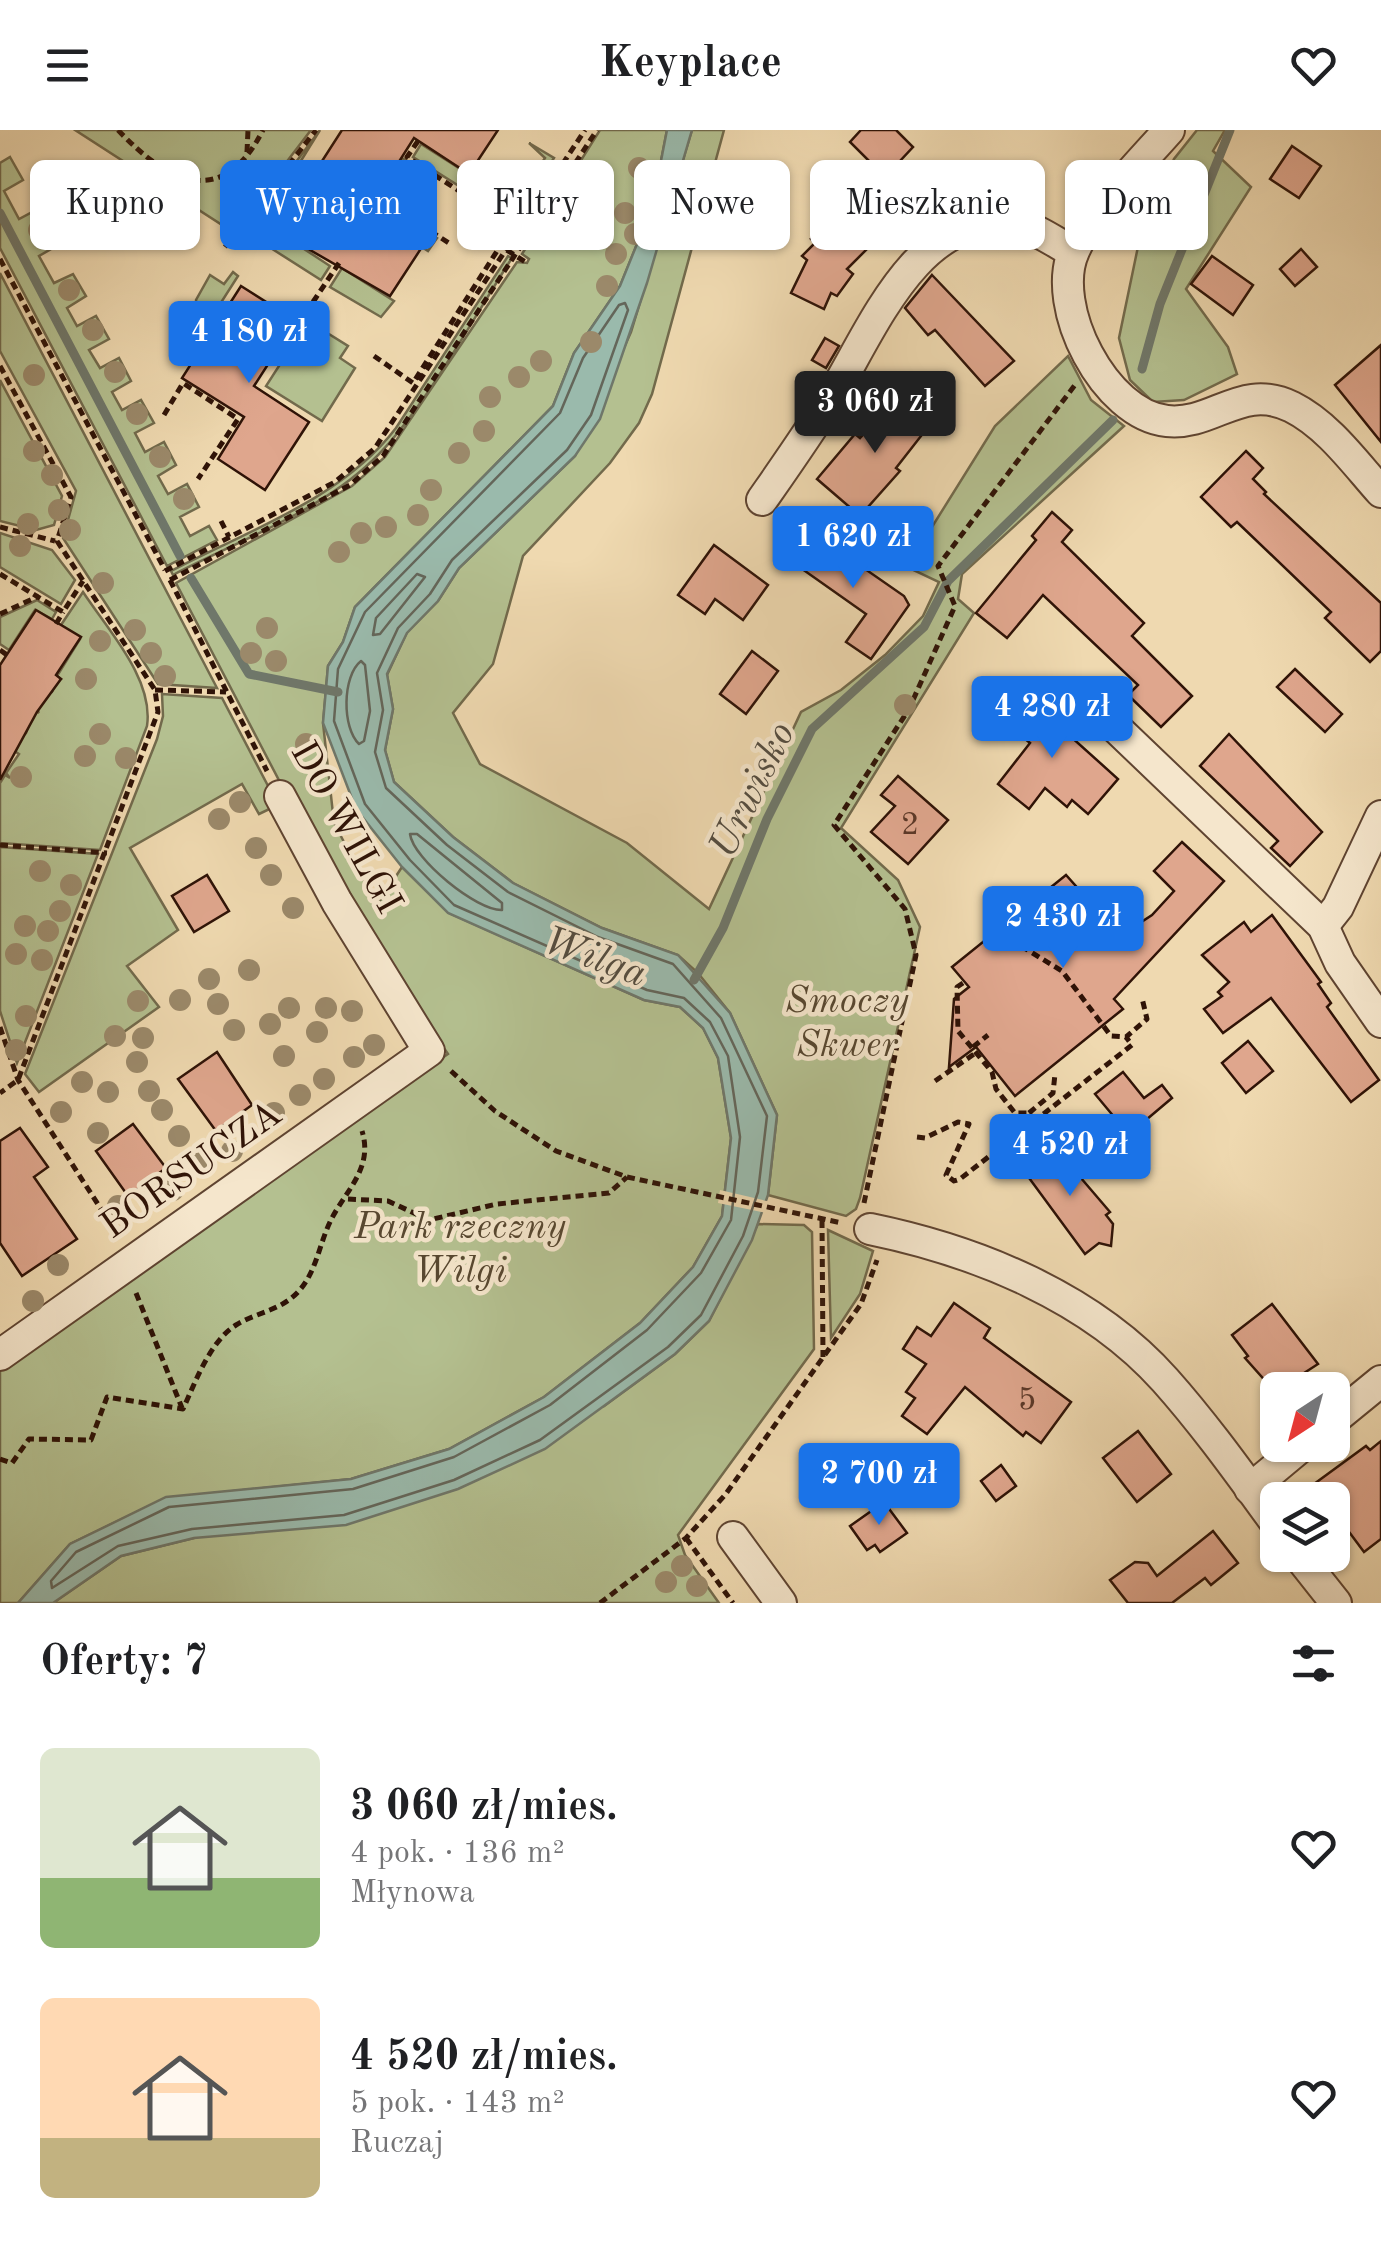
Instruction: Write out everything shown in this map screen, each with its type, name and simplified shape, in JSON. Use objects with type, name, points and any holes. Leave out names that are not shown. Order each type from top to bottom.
[{"type":"street","points":[[1168,130],[1072,252],[1074,320],[1093,364],[1126,403],[1163,421],[1198,416],[1250,397],[1293,408],[1338,444],[1381,492]]},
{"type":"street","points":[[762,500],[828,402],[892,294],[934,246],[957,232],[1008,222],[1028,227],[1072,252]]},
{"type":"street","points":[[1088,701],[1323,926],[1340,963],[1381,1022]]},
{"type":"street","name":"DO WILGI","points":[[280,796],[336,902],[430,1051]]},
{"type":"street","points":[[1323,926],[1338,907],[1381,816]]},
{"type":"street","name":"BORSUCZA","points":[[0,1355],[430,1051]]},
{"type":"street","points":[[872,1225],[1044,1288],[1105,1326],[1164,1379],[1260,1502]]},
{"type":"street","points":[[1350,1406],[1381,1381]]},
{"type":"street","points":[[1250,1488],[1282,1462]]},
{"type":"street","points":[[734,1537],[781,1603]]},
{"type":"street","points":[[1311,1572],[1336,1603]]},
{"type":"path","points":[[118,130],[148,162],[175,179],[199,181],[222,175],[247,155],[264,130]]},
{"type":"path","points":[[247,155],[248,130]]},
{"type":"path","points":[[293,160],[316,130]]},
{"type":"path","points":[[564,160],[585,130]]},
{"type":"path","points":[[170,580],[350,485],[383,456],[597,130]]},
{"type":"path","points":[[412,160],[407,157],[418,141]]},
{"type":"path","points":[[437,235],[449,243]]},
{"type":"path","points":[[374,356],[414,383],[502,250]]},
{"type":"path","points":[[165,571],[335,482],[376,448],[502,250]]},
{"type":"path","points":[[506,250],[527,263]]},
{"type":"path","name":"DO WILGI","points":[[0,259],[280,796]]},
{"type":"path","points":[[313,302],[338,263]]},
{"type":"path","points":[[600,1603],[686,1538],[725,1495],[861,1304],[872,1225],[870,1151],[916,956],[905,908],[834,825],[909,709],[956,606],[938,573],[946,555],[1093,364]]},
{"type":"path","points":[[0,366],[71,497],[56,541]]},
{"type":"path","points":[[164,415],[183,383],[238,419],[198,479]]},
{"type":"path","points":[[221,521],[229,537]]},
{"type":"path","points":[[0,527],[56,541],[155,690],[158,712],[18,1080],[0,1093]]},
{"type":"path","points":[[0,589],[3,576],[63,612]]},
{"type":"path","points":[[56,624],[83,581]]},
{"type":"path","points":[[0,614],[38,596]]},
{"type":"path","points":[[0,650],[7,654]]},
{"type":"path","points":[[155,690],[226,692]]},
{"type":"path","points":[[0,845],[107,853]]},
{"type":"path","points":[[990,904],[1026,950],[1062,971],[1111,1036],[1126,1037],[1147,1019],[1142,998]]},
{"type":"path","points":[[963,982],[958,986],[958,1030],[992,1072],[996,1090],[1015,1113],[1029,1113],[1053,1094],[1054,1074]]},
{"type":"path","points":[[0,1027],[18,1080],[128,1264],[182,1410]]},
{"type":"path","points":[[935,1081],[988,1035]]},
{"type":"path","points":[[916,1137],[925,1138],[958,1122],[969,1124],[946,1174],[954,1181],[1132,1045],[1126,1037]]},
{"type":"path","points":[[430,1051],[494,1111],[556,1151],[627,1177],[813,1218]]},
{"type":"path","points":[[182,1410],[203,1365],[233,1326],[284,1305],[302,1288],[330,1220],[348,1199],[367,1148],[353,1105]]},
{"type":"path","points":[[1029,1113],[1036,1122]]},
{"type":"path","points":[[348,1199],[388,1201],[429,1220],[498,1204],[609,1193],[627,1177]]},
{"type":"path","points":[[822,1220],[823,1357]]},
{"type":"path","points":[[0,1459],[12,1463],[29,1440],[90,1440],[107,1397],[182,1410]]},
{"type":"path","points":[[686,1538],[733,1603]]},
{"type":"green space","points":[[75,130],[311,130],[288,160],[220,160],[220,224],[200,211],[200,160],[121,160]]},
{"type":"green space","name":"Park rzeczny Wilgi","points":[[600,130],[667,130],[661,160],[634,160],[635,250],[620,286],[574,353],[553,406],[355,607],[343,642],[328,666],[323,723],[334,823],[377,905],[402,867],[449,913],[644,1000],[680,1007],[703,1028],[718,1058],[731,1138],[722,1216],[693,1267],[640,1323],[544,1397],[449,1449],[351,1479],[166,1498],[70,1544],[18,1603],[0,1603],[0,1366],[448,1054],[342,901],[176,583],[352,486],[385,457],[517,262],[527,263],[529,259],[522,254],[525,250],[614,250],[614,160],[581,160]]},
{"type":"green space","points":[[692,130],[724,130],[716,160],[683,160]]},
{"type":"green space","points":[[1197,130],[1225,130],[1213,151],[1251,187],[1186,289],[1228,347],[1237,374],[1184,400],[1153,402],[1130,380],[1119,338],[1137,250],[1208,250],[1208,160],[1174,159]]},
{"type":"green space","points":[[529,143],[554,158],[545,158]]},
{"type":"green space","points":[[421,144],[457,167],[457,185],[437,172],[437,160],[413,157]]},
{"type":"green space","points":[[10,157],[23,180],[4,191],[19,219],[30,213],[30,250],[49,250],[39,256],[54,283],[73,274],[86,296],[67,308],[77,326],[96,316],[109,339],[89,350],[100,368],[119,358],[131,381],[112,392],[122,410],[141,400],[154,423],[135,433],[145,452],[164,442],[176,465],[158,476],[168,494],[187,484],[199,507],[180,517],[190,536],[209,526],[217,540],[167,566],[0,248],[0,163]]},
{"type":"green space","points":[[274,250],[306,250],[330,266],[321,280]]},
{"type":"green space","name":"Smoczy Skwer","points":[[656,250],[691,250],[652,394],[639,423],[610,463],[523,556],[493,664],[453,713],[480,764],[627,843],[709,909],[801,712],[841,690],[885,655],[923,616],[939,582],[907,567],[995,426],[1068,356],[1091,400],[1124,426],[962,574],[958,599],[974,613],[841,828],[898,880],[920,927],[860,1198],[856,1209],[846,1216],[768,1195],[777,1115],[730,1013],[698,973],[678,955],[602,928],[513,883],[453,837],[394,782],[385,750],[393,709],[387,675],[407,632],[438,601],[459,568],[575,456],[631,332]]},
{"type":"green space","points":[[508,256],[512,258],[428,392],[372,461],[303,511],[173,575],[171,571],[321,494],[374,453],[396,428]]},
{"type":"green space","points":[[342,268],[394,301],[381,317],[330,287]]},
{"type":"green space","points":[[233,272],[238,276],[208,323],[197,310],[196,300],[210,275],[224,284]]},
{"type":"green space","points":[[0,273],[217,688],[158,684],[63,538],[76,491],[0,351]]},
{"type":"green space","points":[[308,321],[348,346],[340,358],[355,368],[322,421],[266,386]]},
{"type":"green space","points":[[0,380],[62,496],[54,525],[36,530],[0,521]]},
{"type":"green space","points":[[0,533],[52,550],[75,580],[61,604],[0,567]]},
{"type":"green space","points":[[83,592],[136,673],[147,708],[147,726],[100,850],[0,843],[0,783],[5,775],[10,778],[6,773],[19,754],[10,748],[26,733],[34,710],[39,713],[36,708],[47,690],[53,692],[49,688],[61,679],[57,676],[80,639],[61,625]]},
{"type":"green space","points":[[37,600],[56,612],[52,619],[35,610],[9,650],[0,644],[0,617]]},
{"type":"green space","points":[[162,694],[222,698],[278,805],[259,814],[242,784],[130,848],[178,930],[127,966],[159,1007],[39,1092],[25,1074],[157,739],[163,716]]},
{"type":"green space","points":[[0,847],[98,854],[17,1063],[0,1011]]},
{"type":"green space","points":[[758,1224],[804,1225],[812,1232],[814,1349],[678,1535],[685,1555],[719,1603],[53,1603],[121,1556],[194,1538],[604,1406],[675,1354],[709,1321]]},
{"type":"green space","points":[[828,1230],[873,1251],[860,1294],[831,1338]]},
{"type":"water","points":[[667,130],[692,130],[683,160],[661,160]]},
{"type":"water","name":"Wilga","points":[[635,250],[657,250],[600,419],[575,456],[459,568],[438,601],[407,633],[387,674],[393,709],[385,750],[394,782],[453,837],[513,883],[602,928],[678,955],[730,1013],[777,1115],[768,1195],[752,1240],[709,1321],[675,1354],[545,1449],[458,1489],[346,1525],[194,1538],[121,1556],[53,1603],[18,1603],[70,1544],[166,1497],[351,1479],[449,1449],[544,1397],[640,1323],[693,1267],[722,1216],[731,1138],[718,1058],[703,1028],[680,1007],[644,1000],[448,913],[402,867],[356,809],[323,723],[328,666],[343,642],[355,607],[553,406],[574,353],[620,286]]},
{"type":"pier","points":[[720,1190],[771,1202],[767,1213],[718,1203]]},
{"type":"building","points":[[342,130],[498,130],[478,160],[457,160],[457,166],[414,138],[400,160],[323,160]]},
{"type":"building","points":[[861,130],[896,130],[913,147],[901,160],[868,160],[850,142]]},
{"type":"building","points":[[1292,146],[1321,166],[1299,198],[1270,179]]},
{"type":"building","points":[[810,248],[866,250],[847,269],[853,274],[837,296],[831,293],[824,309],[791,293],[807,260],[802,256]]},
{"type":"building","points":[[1301,249],[1317,267],[1295,286],[1280,269]]},
{"type":"building","points":[[310,250],[420,250],[390,296]]},
{"type":"building","points":[[1212,256],[1253,285],[1233,315],[1191,284]]},
{"type":"building","points":[[932,275],[1014,361],[985,386],[935,330],[928,335],[905,308]]},
{"type":"building","points":[[241,286],[296,321],[254,386],[309,422],[265,490],[218,459],[244,417],[182,378]]},
{"type":"building","points":[[825,338],[839,346],[826,368],[812,360]]},
{"type":"building","points":[[1381,345],[1381,442],[1335,385]]},
{"type":"building","points":[[901,393],[932,422],[896,468],[900,471],[860,516],[817,479],[855,434],[860,438]]},
{"type":"building","points":[[1246,451],[1263,468],[1253,479],[1264,494],[1381,603],[1381,651],[1370,662],[1325,618],[1331,612],[1237,522],[1231,527],[1201,497]]},
{"type":"building","points":[[1052,512],[1072,530],[1062,542],[1144,623],[1132,636],[1192,696],[1161,727],[1128,695],[1138,685],[1043,595],[1007,638],[976,613],[1036,540],[1032,536]]},
{"type":"building","points":[[809,530],[904,596],[909,605],[871,659],[846,642],[866,614],[788,559]]},
{"type":"building","points":[[714,545],[768,585],[743,620],[715,599],[705,614],[678,595]]},
{"type":"building","points":[[36,610],[81,637],[56,675],[61,679],[37,712],[0,780],[0,665]]},
{"type":"building","points":[[752,651],[778,671],[746,714],[720,694]]},
{"type":"building","points":[[1295,669],[1342,714],[1325,732],[1277,687]]},
{"type":"building","points":[[1020,691],[1118,779],[1088,814],[1072,800],[1067,807],[1045,788],[1029,809],[998,784],[1030,743],[998,716]]},
{"type":"building","points":[[1229,734],[1322,832],[1290,866],[1271,848],[1278,841],[1200,766]]},
{"type":"building","points":[[898,776],[948,820],[908,864],[871,832],[895,806],[881,795]]},
{"type":"building","points":[[1182,842],[1224,881],[1114,999],[1123,1009],[1015,1096],[976,1047],[949,1067],[954,999],[969,987],[952,967],[1066,875],[1083,894],[1089,891],[1107,912],[1111,908],[1129,930],[1152,915],[1174,891],[1154,871]]},
{"type":"building","points":[[207,875],[229,911],[194,932],[172,896]]},
{"type":"building","points":[[1272,915],[1321,982],[1318,984],[1331,1003],[1327,1007],[1379,1080],[1351,1102],[1271,998],[1223,1033],[1204,1009],[1222,996],[1218,992],[1229,982],[1202,955],[1244,922],[1251,932]]},
{"type":"building","points":[[1248,1041],[1273,1071],[1246,1093],[1222,1063]]},
{"type":"building","points":[[217,1052],[252,1105],[216,1131],[178,1079]]},
{"type":"building","points":[[1123,1072],[1144,1098],[1162,1085],[1172,1098],[1114,1147],[1100,1130],[1115,1118],[1095,1094]]},
{"type":"building","points":[[133,1124],[166,1168],[128,1196],[96,1151]]},
{"type":"building","points":[[20,1128],[48,1167],[34,1177],[77,1239],[22,1276],[0,1243],[0,1141]]},
{"type":"building","points":[[1051,1143],[1110,1212],[1106,1215],[1113,1224],[1111,1246],[1099,1243],[1085,1254],[1021,1167]]},
{"type":"building","points":[[954,1303],[990,1328],[984,1338],[1071,1402],[1041,1443],[1026,1432],[1023,1436],[965,1387],[927,1434],[902,1416],[915,1398],[906,1392],[926,1364],[903,1349],[917,1327],[931,1336]]},
{"type":"building","points":[[1272,1304],[1318,1364],[1306,1372],[1260,1375],[1232,1335]]},
{"type":"building","points":[[1138,1431],[1171,1474],[1137,1502],[1103,1458]]},
{"type":"building","points":[[1381,1441],[1381,1539],[1364,1552],[1350,1533],[1350,1482],[1317,1482],[1344,1462],[1350,1462],[1350,1458],[1366,1446],[1370,1450]]},
{"type":"building","points":[[1001,1465],[1016,1486],[996,1501],[981,1481]]},
{"type":"building","points":[[884,1502],[907,1533],[880,1552],[875,1545],[867,1550],[850,1526]]},
{"type":"building","points":[[1213,1531],[1238,1563],[1211,1585],[1205,1578],[1172,1603],[1128,1603],[1110,1580],[1135,1562],[1148,1563],[1157,1576]]},
{"type":"waterway","name":"Urwisko","points":[[1142,369],[1160,304],[1230,130]]},
{"type":"waterway","points":[[0,213],[180,556]]},
{"type":"waterway","name":"Urwisko","points":[[694,980],[723,928],[767,819],[812,729],[924,627],[948,581],[1113,420]]},
{"type":"waterway","points":[[191,578],[249,674],[338,692]]}]
